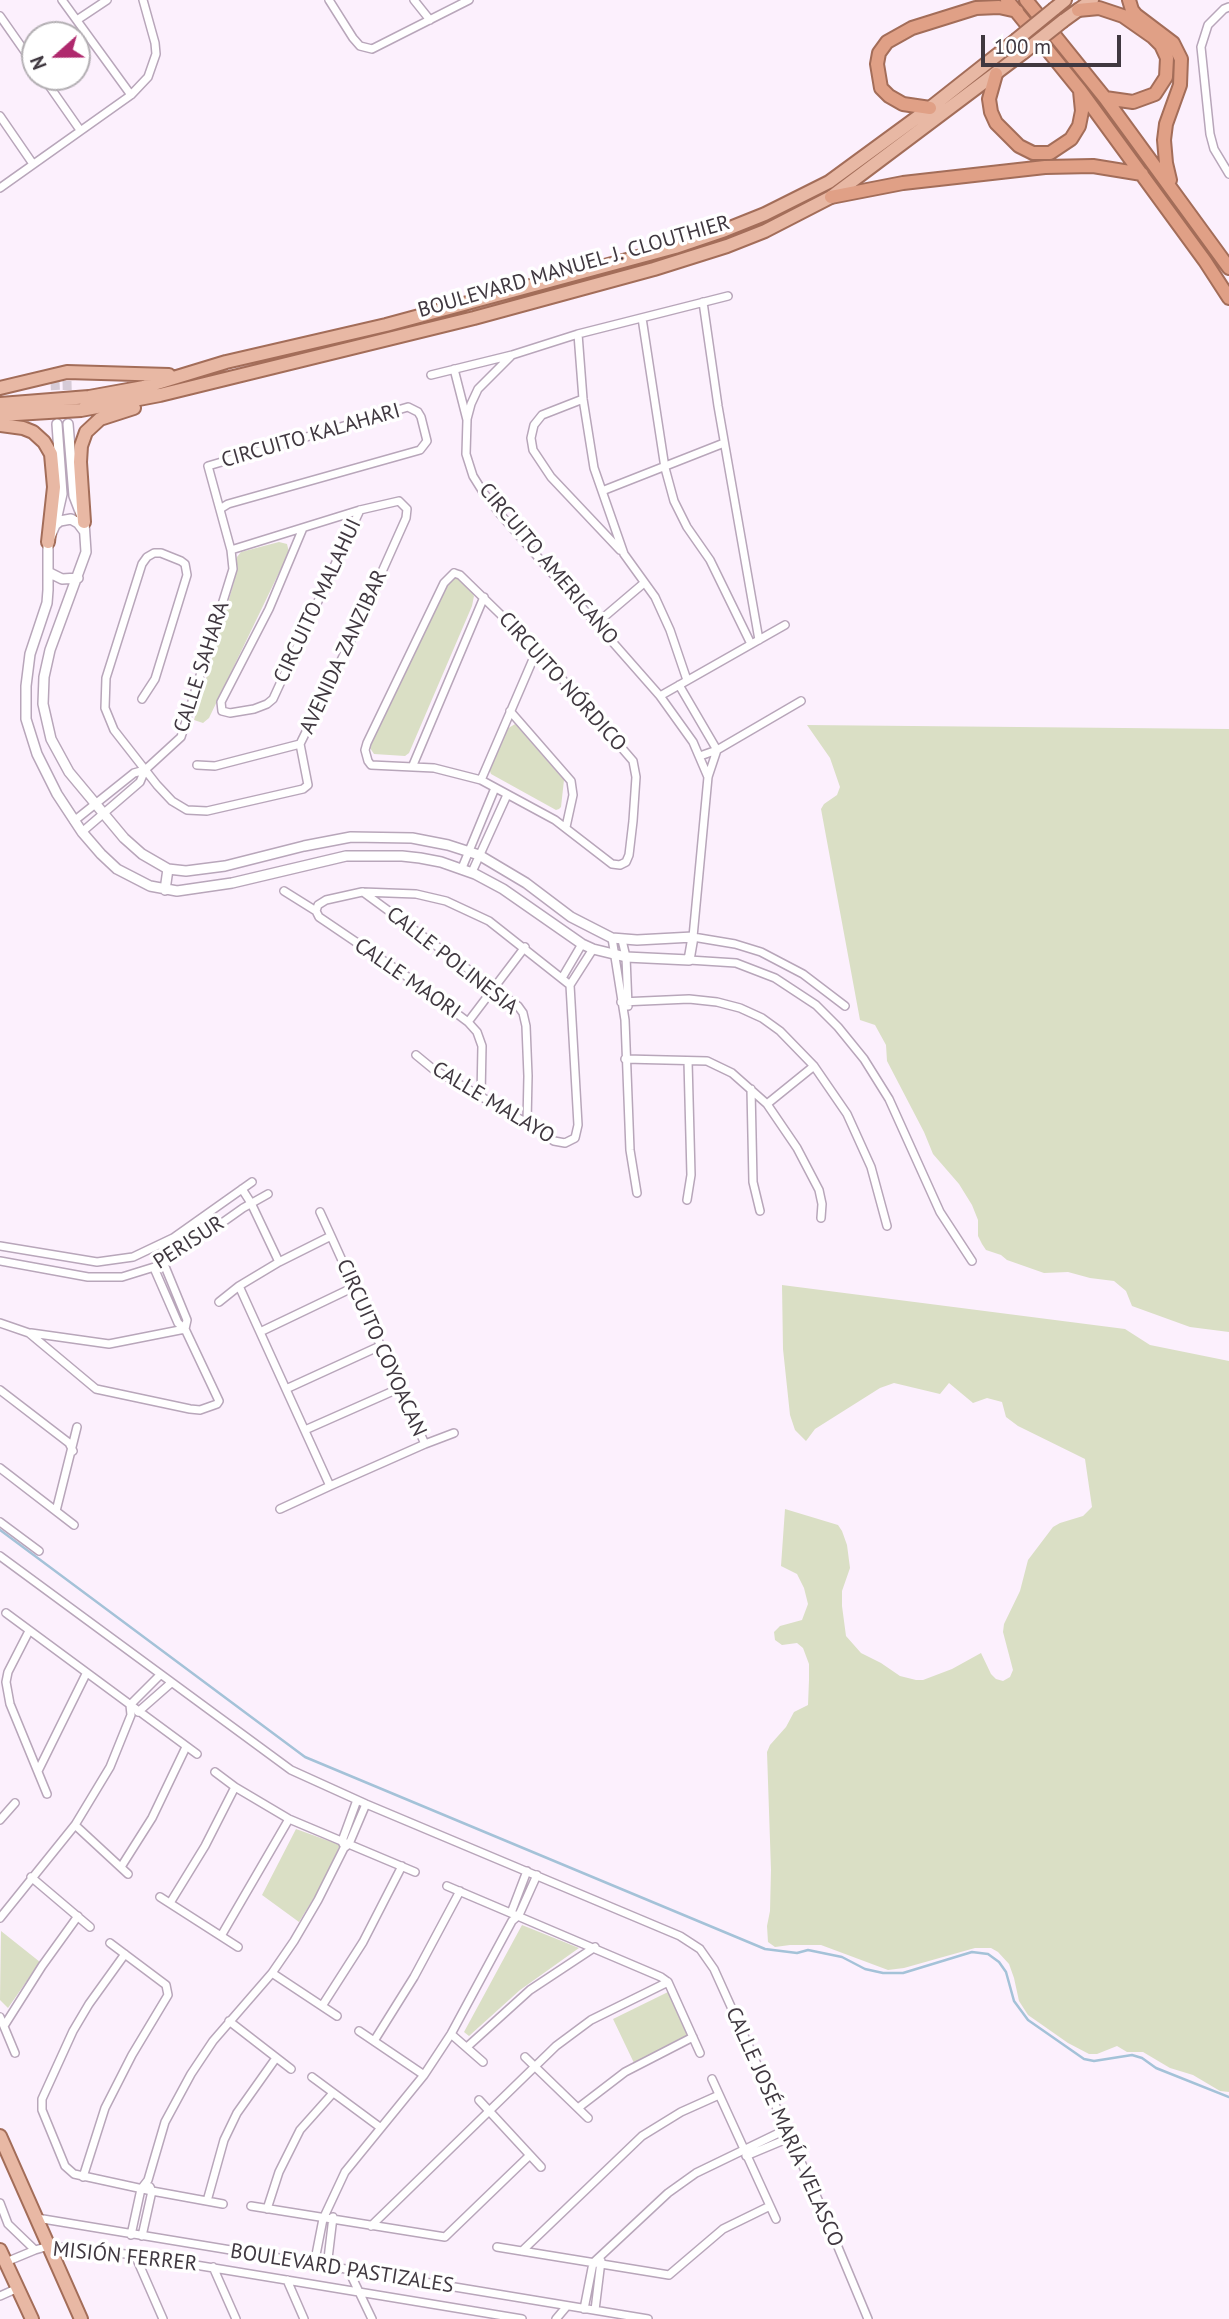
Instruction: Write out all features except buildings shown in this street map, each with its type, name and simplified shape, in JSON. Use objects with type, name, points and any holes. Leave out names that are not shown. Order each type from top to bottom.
[{"type":"highway","points":[[1007,0],[1080,90],[1229,298]]},
{"type":"highway","points":[[1026,0],[1105,98],[1229,268]]},
{"type":"highway","points":[[1129,0],[1136,15],[1173,43],[1181,58],[1180,85],[1171,108],[1164,140],[1172,187]]},
{"type":"highway","points":[[930,108],[903,104],[881,88],[877,64],[879,54],[887,42],[912,28],[976,8],[999,7],[1017,12]]},
{"type":"highway","points":[[1078,10],[1099,8],[1123,16],[1153,37],[1167,58],[1169,68],[1166,77],[1155,94],[1133,102],[1105,98]]},
{"type":"highway","points":[[996,74],[989,99],[996,123],[1019,146],[1033,153],[1049,153],[1071,139],[1081,119],[1080,90]]},
{"type":"highway","points":[[831,197],[903,183],[1045,167],[1093,166],[1142,174]]},
{"type":"main road","name":"BOULEVARD MANUEL J. CLOUTHIER","points":[[0,404],[47,402],[144,387],[180,375],[410,318],[675,247],[725,230],[765,214],[829,182],[930,108],[1065,0]]},
{"type":"main road","name":"BOULEVARD MANUEL J. CLOUTHIER","points":[[0,415],[81,410],[160,395],[474,318],[654,269],[765,231],[831,197],[1092,0]]},
{"type":"main road","points":[[0,388],[61,377],[180,375]]},
{"type":"main road","points":[[84,527],[80,462],[81,446],[86,432],[100,419],[136,407],[160,395]]},
{"type":"main road","points":[[0,425],[33,432],[44,442],[51,454],[54,488],[48,542]]},
{"type":"main road","points":[[0,2136],[81,2319]]},
{"type":"main road","points":[[3,2256],[32,2319]]},
{"type":"street","points":[[62,0],[131,95]]},
{"type":"street","points":[[77,20],[107,0]]},
{"type":"street","points":[[0,188],[131,95],[148,77],[156,54],[143,0]]},
{"type":"street","points":[[329,0],[353,38],[360,46],[367,48],[379,47],[469,0]]},
{"type":"street","points":[[414,0],[430,20]]},
{"type":"street","points":[[1229,7],[1223,9],[1208,24],[1201,47],[1210,134],[1214,149],[1229,174]]},
{"type":"street","points":[[0,16],[21,46]]},
{"type":"street","points":[[53,91],[80,130]]},
{"type":"street","points":[[0,116],[33,164]]},
{"type":"street","name":"CIRCUITO AMERICANO","points":[[431,375],[728,296]]},
{"type":"street","points":[[703,302],[724,443],[759,639]]},
{"type":"street","points":[[642,318],[664,468],[674,501],[687,527],[710,559],[751,644]]},
{"type":"street","points":[[578,334],[583,399],[594,468],[624,554]]},
{"type":"street","name":"CIRCUITO AMERICANO","points":[[512,355],[478,389],[471,404],[467,420],[466,454],[473,476],[500,514],[660,696],[688,732],[708,777]]},
{"type":"street","name":"CIRCUITO AMERICANO","points":[[454,369],[467,420]]},
{"type":"street","points":[[583,399],[542,415],[534,425],[531,438],[533,450],[551,477],[624,554],[655,597],[688,680]]},
{"type":"street","name":"CIRCUITO KALAHARI","points":[[220,509],[228,504],[420,450],[427,441],[421,417],[418,412],[408,407],[208,466],[231,550]]},
{"type":"street","points":[[57,424],[61,502],[48,542],[50,573],[47,603],[30,654],[26,719],[45,773],[74,821],[117,869],[132,878],[165,890],[190,890],[232,883],[346,856],[401,856],[441,862],[472,872],[503,889],[593,949],[621,956],[736,963],[775,978],[816,1005],[864,1059],[889,1099],[936,1203],[972,1261]]},
{"type":"street","points":[[68,424],[74,496],[84,527],[86,552],[50,649],[44,677],[43,704],[47,726],[58,754],[69,772],[104,815],[142,854],[168,869],[193,871],[351,837],[412,838],[474,854],[526,883],[571,917],[617,939],[692,937],[735,944],[803,974],[845,1006]]},
{"type":"street","points":[[602,491],[724,443]]},
{"type":"street","name":"AVENIDA ZANZIBAR","points":[[145,770],[180,807],[197,813],[306,787],[308,782],[300,744],[355,632],[408,512],[400,501],[359,510]]},
{"type":"street","points":[[231,550],[359,510]]},
{"type":"street","name":"CIRCUITO MALAHUI","points":[[303,528],[269,609],[221,702],[220,707],[225,713],[254,709],[267,704],[277,692],[359,510]]},
{"type":"street","points":[[55,525],[71,519],[84,527]]},
{"type":"street","name":"CALLE SAHARA","points":[[145,770],[181,737],[228,591],[233,569],[231,550]]},
{"type":"street","points":[[142,699],[155,679],[187,575],[185,564],[161,553],[147,557],[142,564],[106,678],[104,694],[109,720],[123,744],[145,770]]},
{"type":"street","points":[[50,573],[62,579],[78,578]]},
{"type":"street","name":"CIRCUITO NÓRDICO","points":[[454,573],[460,575],[537,650],[628,754],[635,769],[632,833],[629,855],[625,862],[612,864],[566,827],[481,779],[413,765],[372,765],[366,756],[368,743],[449,576],[454,573]]},
{"type":"street","points":[[597,623],[644,583]]},
{"type":"street","points":[[413,765],[484,597]]},
{"type":"street","points":[[660,696],[785,625]]},
{"type":"street","points":[[481,779],[537,650]]},
{"type":"street","points":[[679,685],[716,750],[708,777],[689,960]]},
{"type":"street","points":[[700,756],[716,750],[801,701]]},
{"type":"street","points":[[510,711],[571,781],[573,795],[566,827]]},
{"type":"street","points":[[197,765],[215,766],[300,744]]},
{"type":"street","points":[[74,821],[134,773],[145,770]]},
{"type":"street","points":[[82,832],[140,782],[145,770]]},
{"type":"street","points":[[120,784],[127,793]]},
{"type":"street","points":[[472,872],[474,854],[495,789]]},
{"type":"street","points":[[462,868],[474,854],[507,795]]},
{"type":"street","points":[[165,890],[168,869]]},
{"type":"street","name":"CALLE MAORI","points":[[284,891],[316,911],[319,917],[468,1022],[477,1032],[482,1046],[481,1096]]},
{"type":"street","points":[[316,911],[320,903],[326,900],[362,892],[416,894],[446,901],[489,921],[570,985],[593,949]]},
{"type":"street","name":"CALLE POLINESIA","points":[[362,892],[523,1013],[526,1026],[527,1123]]},
{"type":"street","points":[[617,939],[625,1002],[630,1150],[637,1193]]},
{"type":"street","points":[[562,978],[582,944]]},
{"type":"street","points":[[468,1022],[525,947]]},
{"type":"street","name":"CALLE MALAYO","points":[[416,1055],[433,1069],[554,1141],[565,1143],[572,1140],[578,1125],[570,985]]},
{"type":"street","points":[[625,1002],[689,999],[717,1002],[740,1007],[780,1031],[814,1066],[847,1114],[861,1143],[887,1226]]},
{"type":"street","points":[[625,1059],[707,1061],[722,1066],[751,1089],[767,1104],[808,1165],[819,1189],[821,1218]]},
{"type":"street","points":[[687,1200],[691,1175],[688,1061]]},
{"type":"street","points":[[767,1104],[814,1066]]},
{"type":"street","points":[[751,1089],[753,1182],[760,1211]]},
{"type":"street","name":"PERISUR","points":[[0,1245],[97,1262],[133,1257],[173,1238],[252,1182]]},
{"type":"street","points":[[242,1189],[279,1262]]},
{"type":"street","name":"PERISUR","points":[[0,1261],[98,1278],[122,1276],[164,1264],[251,1203],[268,1195]]},
{"type":"street","points":[[320,1212],[331,1236]]},
{"type":"street","name":"CIRCUITO COYOACAN","points":[[219,1302],[239,1286],[279,1262],[331,1236],[425,1444],[280,1509]]},
{"type":"street","points":[[164,1264],[187,1320],[185,1329]]},
{"type":"street","points":[[29,1333],[96,1389],[200,1410],[217,1404],[219,1401],[185,1329],[178,1323],[154,1268]]},
{"type":"street","points":[[239,1286],[330,1486]]},
{"type":"street","points":[[260,1332],[354,1287]]},
{"type":"street","points":[[0,1323],[29,1333],[109,1343],[185,1329]]},
{"type":"street","points":[[286,1389],[380,1346]]},
{"type":"street","points":[[305,1430],[400,1388]]},
{"type":"street","points":[[0,1390],[69,1443],[73,1451]]},
{"type":"street","points":[[56,1511],[77,1427]]},
{"type":"street","points":[[425,1444],[454,1433]]},
{"type":"street","points":[[0,1468],[74,1525]]},
{"type":"street","points":[[0,1522],[39,1551]]},
{"type":"street","points":[[0,1556],[291,1770],[358,1801],[537,1875],[451,2034],[424,2075],[345,2172],[323,2218],[314,2265]]},
{"type":"street","points":[[6,1613],[197,1755]]},
{"type":"street","points":[[29,1631],[8,1672],[6,1682],[10,1703],[47,1794]]},
{"type":"street","points":[[38,1771],[86,1674]]},
{"type":"street","points":[[130,1705],[160,1675]]},
{"type":"street","points":[[131,1715],[139,1712],[171,1683]]},
{"type":"street","points":[[0,1918],[75,1825],[110,1767],[131,1715],[130,1705]]},
{"type":"street","points":[[121,1867],[152,1818],[186,1747]]},
{"type":"street","points":[[215,1772],[289,1819],[415,1872]]},
{"type":"street","points":[[170,1903],[205,1846],[235,1787]]},
{"type":"street","points":[[345,1844],[358,1801]]},
{"type":"street","points":[[0,1820],[15,1803]]},
{"type":"street","points":[[131,2235],[141,2189],[148,2180],[156,2148],[191,2074],[229,2021],[272,1973],[318,1900],[366,1804]]},
{"type":"street","points":[[221,1937],[289,1819]]},
{"type":"street","points":[[75,1825],[128,1874]]},
{"type":"street","points":[[321,2006],[363,1942],[402,1866]]},
{"type":"street","points":[[510,1912],[527,1871]]},
{"type":"street","name":"CALLE JOSÉ MARÍA VELASCO","points":[[537,1875],[690,1940],[700,1949],[714,1969],[820,2204],[868,2319]]},
{"type":"street","points":[[32,1877],[90,1927]]},
{"type":"street","points":[[447,1886],[510,1912],[516,1918],[653,1972],[668,1982],[700,2053]]},
{"type":"street","points":[[374,2041],[414,1977],[460,1891]]},
{"type":"street","points":[[160,1897],[238,1947]]},
{"type":"street","points":[[4,2026],[78,1916]]},
{"type":"street","points":[[83,2177],[109,2099],[168,1995],[166,1985],[110,1943]]},
{"type":"street","points":[[467,2047],[530,1990],[595,1947]]},
{"type":"street","points":[[125,1954],[73,2031],[40,2105],[69,2172],[223,2204]]},
{"type":"street","points":[[272,1973],[337,2016]]},
{"type":"street","points":[[371,2227],[535,2066],[582,2026],[612,2008],[668,1982]]},
{"type":"street","points":[[0,2017],[15,2053]]},
{"type":"street","points":[[229,2021],[291,2069]]},
{"type":"street","points":[[359,2031],[424,2075]]},
{"type":"street","points":[[451,2034],[483,2062]]},
{"type":"street","points":[[578,2108],[625,2072],[693,2037]]},
{"type":"street","points":[[207,2201],[224,2140],[237,2113],[276,2057]]},
{"type":"street","points":[[525,2057],[588,2118]]},
{"type":"street","points":[[312,2077],[381,2128]]},
{"type":"street","points":[[712,2079],[776,2219]]},
{"type":"street","points":[[267,2209],[279,2172],[300,2130],[333,2093]]},
{"type":"street","points":[[522,2251],[642,2136],[681,2112],[719,2095]]},
{"type":"street","points":[[479,2100],[541,2167]]},
{"type":"street","points":[[584,2309],[599,2261],[682,2182],[787,2134]]},
{"type":"street","points":[[251,2206],[445,2237],[530,2155]]},
{"type":"street","points":[[142,2236],[152,2191],[148,2180]]},
{"type":"street","name":"MISIÓN FERRER","points":[[0,2203],[8,2224],[35,2250],[49,2246],[135,2255],[522,2319]]},
{"type":"street","points":[[327,2267],[333,2220],[330,2206]]},
{"type":"street","points":[[496,2247],[599,2261],[669,2275],[723,2230],[770,2206]]},
{"type":"street","name":"BOULEVARD PASTIZALES","points":[[37,2218],[648,2319]]},
{"type":"street","points":[[3,2256],[35,2250]]},
{"type":"street","points":[[135,2255],[163,2319]]},
{"type":"street","points":[[595,2310],[599,2261]]},
{"type":"street","points":[[213,2267],[236,2319]]},
{"type":"street","points":[[349,2271],[372,2319]]},
{"type":"street","points":[[287,2280],[304,2319]]},
{"type":"street","points":[[0,2296],[18,2288]]},
{"type":"street","points":[[556,2319],[567,2306]]},
{"type":"street","points":[[860,2319],[863,2309]]},
{"type":"street","points":[[478,2319],[485,2312]]},
{"type":"green space","points":[[279,542],[287,544],[289,552],[209,718],[203,723],[194,720],[234,582],[237,557],[241,552]]},
{"type":"green space","points":[[452,578],[460,578],[469,588],[474,596],[472,606],[409,753],[405,756],[374,754],[370,748],[372,739]]},
{"type":"green space","points":[[515,724],[564,780],[559,809],[556,810],[491,774],[489,769],[507,729]]},
{"type":"green space","points":[[807,725],[1229,729],[1229,1332],[1190,1327],[1132,1306],[1126,1291],[1114,1281],[1068,1272],[1044,1273],[986,1250],[978,1236],[978,1220],[972,1205],[959,1184],[933,1154],[887,1061],[886,1045],[875,1025],[860,1020],[821,809],[837,795],[840,787],[830,758]]},
{"type":"green space","points":[[782,1285],[1125,1329],[1150,1345],[1229,1361],[1229,2092],[1220,2091],[1193,2075],[1170,2068],[1143,2052],[1127,2052],[1117,2046],[1097,2054],[1089,2054],[1068,2043],[1028,2015],[1019,2001],[1009,1964],[991,1948],[975,1948],[888,1970],[821,1945],[775,1947],[768,1942],[771,1870],[767,1752],[794,1712],[808,1705],[809,1680],[809,1664],[803,1648],[797,1643],[782,1645],[775,1640],[774,1632],[780,1626],[802,1620],[808,1604],[797,1574],[781,1566],[785,1509],[838,1525],[842,1531],[850,1568],[842,1591],[846,1636],[861,1653],[900,1676],[923,1680],[952,1669],[981,1653],[991,1674],[1003,1681],[1010,1677],[1013,1670],[1003,1632],[1004,1624],[1020,1591],[1028,1560],[1053,1527],[1083,1516],[1092,1507],[1085,1459],[1018,1426],[1006,1417],[1002,1402],[987,1398],[973,1403],[949,1383],[940,1394],[894,1383],[880,1388],[815,1429],[806,1441],[795,1430],[790,1415],[783,1349]]},
{"type":"green space","points":[[296,1829],[340,1845],[320,1888],[299,1922],[262,1895]]},
{"type":"green space","points":[[522,1925],[579,1948],[520,1990],[469,2036],[464,2032]]},
{"type":"green space","points":[[1,1931],[40,1962],[8,2008],[0,2000]]},
{"type":"green space","points":[[668,1992],[690,2036],[634,2063],[613,2019]]},
{"type":"waterway","points":[[0,1530],[305,1757],[765,1949],[797,1953],[808,1950],[842,1957],[865,1969],[883,1973],[903,1973],[972,1952],[988,1954],[999,1962],[1006,1972],[1014,2001],[1028,2020],[1084,2059],[1094,2061],[1132,2055],[1142,2058],[1156,2068],[1229,2097]]},
{"type":"tunnel","points":[[55,381],[56,404]]},
{"type":"tunnel","points":[[67,381],[68,424]]}]
